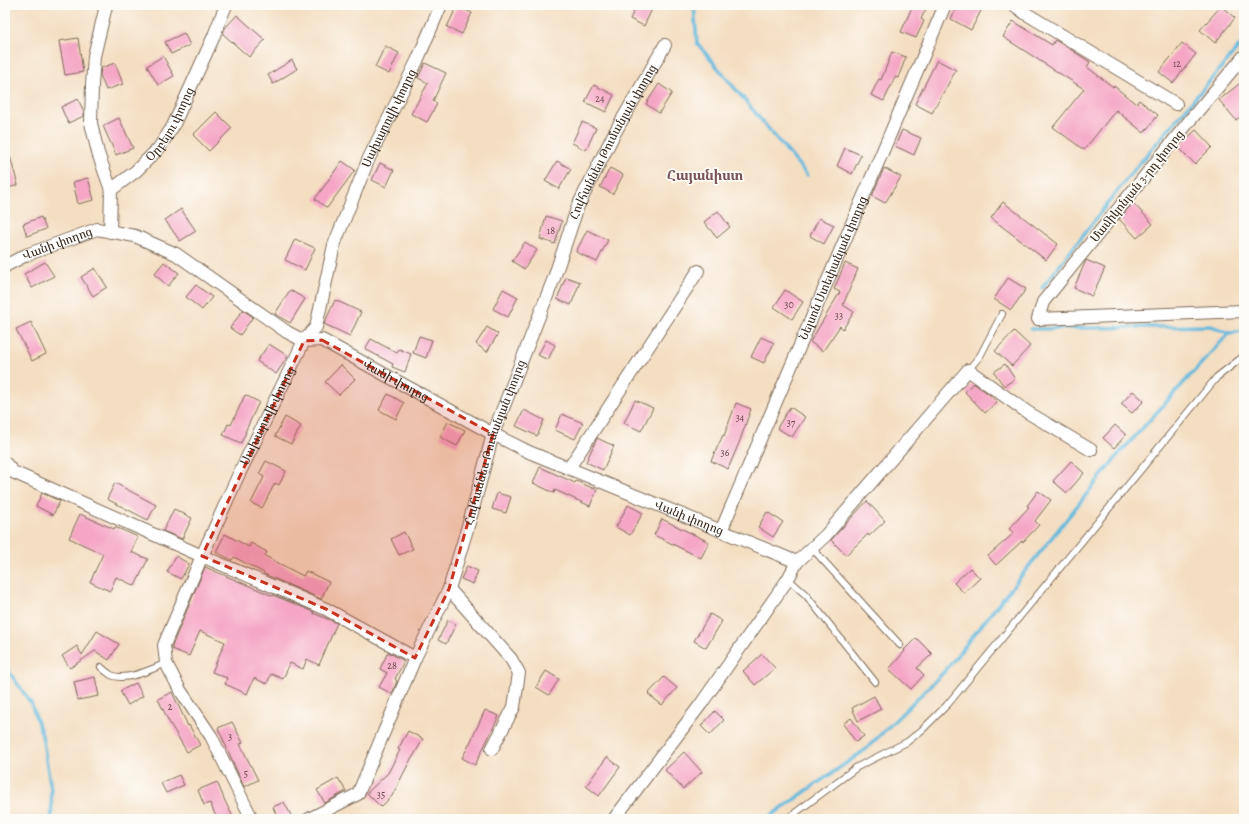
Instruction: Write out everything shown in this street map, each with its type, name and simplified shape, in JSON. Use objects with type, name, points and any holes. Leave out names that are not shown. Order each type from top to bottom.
[{"type":"street","points":[[106,5],[94,56],[91,123],[98,154],[111,190],[110,232]]},
{"type":"street","name":"Օրբելու փողոց","points":[[111,190],[136,171],[159,148],[173,126],[213,38],[226,5]]},
{"type":"street","name":"Սախարովի փողոց","points":[[252,819],[211,736],[180,690],[166,663],[164,646],[238,476],[304,341],[316,327],[334,245],[369,158],[417,61],[440,5]]},
{"type":"street","name":"Նելսոն Ստեփանյան փողոց","points":[[721,531],[945,5]]},
{"type":"street","points":[[1014,5],[1176,104]]},
{"type":"street","name":"Հովհաննես Թումանյան փողոց","points":[[309,819],[358,794],[415,658],[449,589],[471,516],[493,434],[554,278],[578,206],[614,134],[665,45]]},
{"type":"street","name":"Մամիկոնյան 3-րդ փողոց","points":[[1244,56],[1043,302],[1038,320],[1244,311]]},
{"type":"street","name":"Վանի փողոց","points":[[5,266],[26,255],[97,229],[135,236],[176,254],[287,332],[304,341],[322,340],[493,434],[529,452],[797,562]]},
{"type":"street","points":[[569,468],[698,271]]},
{"type":"street","points":[[614,819],[701,704],[788,579],[797,562],[826,535],[968,370],[1027,412],[1091,450]]},
{"type":"street","points":[[5,463],[13,472],[202,556],[326,608],[415,658]]},
{"type":"street","points":[[449,589],[511,659],[520,673],[514,707],[492,749]]},
{"type":"lane","points":[[968,370],[980,356],[1002,314]]},
{"type":"lane","points":[[787,819],[857,768],[907,742],[922,730],[942,710],[1217,377],[1244,356]]},
{"type":"lane","points":[[812,548],[900,645]]},
{"type":"lane","points":[[788,579],[806,595],[875,682]]},
{"type":"lane","points":[[101,667],[112,676],[122,676],[134,675],[166,663]]},
{"type":"highlighted area","points":[[322,340],[493,434],[449,589],[415,658],[326,609],[202,556],[304,341]]},
{"type":"building","points":[[637,5],[654,5],[644,26],[630,19]]},
{"type":"building","points":[[913,5],[928,5],[921,19],[924,21],[916,38],[901,32]]},
{"type":"building","points":[[958,5],[984,5],[971,30],[951,19]]},
{"type":"building","points":[[457,6],[472,13],[462,34],[447,27]]},
{"type":"building","points":[[1221,6],[1235,18],[1215,43],[1200,30]]},
{"type":"building","points":[[237,15],[265,40],[249,57],[223,34],[225,28]]},
{"type":"building","points":[[1013,21],[1052,45],[1055,40],[1070,49],[1090,62],[1087,67],[1113,87],[1114,86],[1136,104],[1139,100],[1158,115],[1144,133],[1116,110],[1084,150],[1053,127],[1084,89],[1003,37]]},
{"type":"building","points":[[184,33],[190,45],[171,54],[165,42]]},
{"type":"building","points":[[78,38],[83,72],[65,75],[59,41]]},
{"type":"building","points":[[1182,43],[1196,54],[1173,83],[1159,72]]},
{"type":"building","points":[[385,46],[399,53],[389,74],[375,67]]},
{"type":"building","points":[[892,52],[906,57],[898,78],[895,77],[884,101],[871,95],[879,79],[881,80]]},
{"type":"building","points":[[163,56],[174,76],[158,85],[147,66]]},
{"type":"building","points":[[292,60],[297,69],[273,84],[268,75]]},
{"type":"building","points":[[937,60],[956,70],[932,113],[915,104]]},
{"type":"building","points":[[115,63],[123,84],[106,90],[100,75],[101,68]]},
{"type":"building","points":[[425,63],[446,73],[433,101],[437,104],[427,122],[411,114],[428,83],[418,78]]},
{"type":"building","points":[[1244,80],[1244,114],[1236,120],[1219,100]]},
{"type":"building","points":[[659,84],[672,93],[659,113],[646,104]]},
{"type":"building","points":[[594,85],[614,95],[606,112],[585,102]]},
{"type":"building","points":[[78,99],[84,112],[84,116],[68,123],[61,107]]},
{"type":"building","points":[[216,112],[232,128],[209,151],[193,135]]},
{"type":"building","points":[[119,118],[133,148],[116,155],[103,126]]},
{"type":"building","points":[[582,122],[596,128],[586,150],[572,143]]},
{"type":"building","points":[[902,130],[921,138],[914,155],[895,146]]},
{"type":"building","points":[[1196,130],[1212,147],[1195,164],[1178,147]]},
{"type":"building","points":[[845,148],[861,155],[852,174],[837,166]]},
{"type":"building","points":[[8,149],[18,185],[5,189],[5,150]]},
{"type":"building","points":[[342,161],[355,170],[327,208],[315,199]]},
{"type":"building","points":[[557,161],[571,169],[559,189],[545,181]]},
{"type":"building","points":[[380,163],[394,170],[386,187],[372,180]]},
{"type":"building","points":[[610,168],[623,175],[613,194],[600,187]]},
{"type":"building","points":[[884,168],[901,177],[885,203],[872,196]]},
{"type":"building","points":[[88,178],[94,200],[78,204],[73,182]]},
{"type":"building","points":[[1003,202],[1058,244],[1046,260],[991,218]]},
{"type":"building","points":[[1133,203],[1153,224],[1137,238],[1119,219]]},
{"type":"building","points":[[181,209],[196,231],[180,241],[165,220]]},
{"type":"building","points":[[718,211],[730,227],[717,238],[704,222]]},
{"type":"building","points":[[546,216],[562,221],[555,244],[540,239]]},
{"type":"building","points":[[41,217],[46,229],[27,236],[23,224]]},
{"type":"building","points":[[819,218],[834,225],[824,244],[810,236]]},
{"type":"building","points":[[587,230],[608,240],[597,262],[576,252]]},
{"type":"building","points":[[295,239],[315,248],[305,270],[285,260]]},
{"type":"building","points":[[525,242],[537,250],[524,269],[512,261]]},
{"type":"building","points":[[1086,260],[1105,268],[1092,296],[1074,288]]},
{"type":"building","points":[[45,262],[54,276],[32,288],[24,274]]},
{"type":"building","points":[[164,262],[179,273],[168,286],[154,274]]},
{"type":"building","points":[[845,263],[858,269],[843,305],[854,312],[843,329],[840,326],[823,351],[810,342],[840,292],[834,289]]},
{"type":"building","points":[[95,268],[107,287],[93,296],[81,277]]},
{"type":"building","points":[[566,277],[580,282],[571,305],[557,299]]},
{"type":"building","points":[[1008,278],[1026,289],[1011,310],[994,299]]},
{"type":"building","points":[[196,285],[212,297],[202,310],[186,297]]},
{"type":"building","points":[[503,289],[518,297],[508,317],[493,309]]},
{"type":"building","points":[[290,290],[305,299],[290,323],[275,314]]},
{"type":"building","points":[[785,290],[803,302],[792,319],[774,307]]},
{"type":"building","points":[[335,300],[361,312],[350,336],[324,324]]},
{"type":"building","points":[[243,310],[253,317],[240,335],[230,328]]},
{"type":"building","points":[[31,322],[46,354],[32,361],[16,329]]},
{"type":"building","points":[[487,327],[498,334],[487,352],[476,344]]},
{"type":"building","points":[[1014,331],[1030,346],[1012,366],[995,351]]},
{"type":"building","points":[[419,336],[432,340],[426,358],[413,353]]},
{"type":"building","points":[[761,337],[774,343],[764,363],[751,357]]},
{"type":"building","points":[[371,339],[397,353],[399,349],[411,354],[405,372],[392,367],[393,364],[365,349]]},
{"type":"building","points":[[546,340],[555,345],[548,360],[538,355]]},
{"type":"building","points":[[269,344],[288,356],[276,374],[257,361]]},
{"type":"building","points":[[1005,364],[1015,379],[1004,386],[994,372]]},
{"type":"building","points":[[341,365],[355,379],[339,395],[325,382]]},
{"type":"building","points":[[973,383],[989,394],[997,402],[985,413],[965,392]]},
{"type":"building","points":[[1133,391],[1144,401],[1132,413],[1121,404]]},
{"type":"building","points":[[388,394],[404,403],[396,419],[379,410]]},
{"type":"building","points":[[245,395],[259,402],[241,443],[223,435],[228,424],[231,425]]},
{"type":"building","points":[[635,400],[653,408],[641,431],[624,423]]},
{"type":"building","points":[[736,403],[751,409],[728,469],[711,461],[723,435],[724,436]]},
{"type":"building","points":[[790,407],[805,417],[792,437],[777,428]]},
{"type":"building","points":[[524,410],[544,420],[537,436],[516,426]]},
{"type":"building","points":[[562,414],[583,423],[575,439],[555,430]]},
{"type":"building","points":[[285,417],[301,426],[291,444],[275,436]]},
{"type":"building","points":[[448,422],[465,430],[457,446],[440,437]]},
{"type":"building","points":[[1115,425],[1126,435],[1114,448],[1103,438]]},
{"type":"building","points":[[597,438],[614,446],[603,470],[586,462]]},
{"type":"building","points":[[266,461],[286,471],[279,485],[275,483],[262,508],[251,503],[264,477],[259,474]]},
{"type":"building","points":[[1071,461],[1084,473],[1067,493],[1053,481]]},
{"type":"building","points":[[540,467],[575,483],[576,481],[597,490],[590,506],[555,490],[554,493],[533,483]]},
{"type":"building","points":[[115,483],[156,505],[148,520],[107,499]]},
{"type":"building","points":[[1038,491],[1051,500],[1035,521],[1039,525],[1023,542],[1022,541],[996,565],[988,556],[1014,533],[1009,529],[1029,507],[1027,506]]},
{"type":"building","points":[[42,493],[60,501],[53,515],[36,506]]},
{"type":"building","points":[[497,493],[511,497],[506,513],[492,509]]},
{"type":"building","points":[[867,501],[885,521],[869,536],[868,534],[846,555],[831,540]]},
{"type":"building","points":[[628,505],[643,513],[630,535],[616,527]]},
{"type":"building","points":[[174,509],[192,518],[182,539],[163,531]]},
{"type":"building","points":[[767,512],[783,522],[773,537],[758,527]]},
{"type":"building","points":[[80,514],[114,529],[115,527],[138,537],[131,552],[148,559],[135,586],[116,577],[110,591],[90,582],[103,554],[69,538]]},
{"type":"building","points":[[662,519],[709,542],[701,558],[654,535]]},
{"type":"building","points":[[404,532],[413,549],[399,555],[391,539]]},
{"type":"building","points":[[225,534],[249,547],[251,543],[267,552],[265,556],[303,576],[306,571],[329,582],[321,599],[264,574],[234,557],[232,560],[216,552]]},
{"type":"building","points":[[176,556],[189,564],[181,579],[167,572]]},
{"type":"building","points":[[467,566],[478,571],[473,584],[461,579]]},
{"type":"building","points":[[205,567],[337,623],[319,665],[307,659],[303,669],[290,663],[283,679],[271,674],[267,684],[254,678],[247,694],[225,684],[227,678],[212,672],[225,642],[200,631],[189,656],[172,649]]},
{"type":"building","points":[[970,568],[980,578],[964,593],[954,583]]},
{"type":"building","points":[[710,614],[722,621],[706,648],[694,641]]},
{"type":"building","points":[[448,620],[456,624],[446,644],[438,640]]},
{"type":"building","points":[[97,631],[119,644],[109,660],[95,651],[70,668],[62,656],[77,646],[82,655]]},
{"type":"building","points":[[916,638],[932,654],[917,668],[924,675],[911,689],[889,669]]},
{"type":"building","points":[[388,652],[404,661],[395,679],[397,681],[392,694],[379,687],[387,673],[380,669]]},
{"type":"building","points":[[762,654],[775,668],[755,685],[743,671]]},
{"type":"building","points":[[546,671],[559,679],[549,695],[536,687]]},
{"type":"building","points":[[95,677],[99,696],[78,700],[74,682]]},
{"type":"building","points":[[664,677],[677,688],[662,705],[648,694]]},
{"type":"building","points":[[136,683],[143,696],[128,705],[120,691]]},
{"type":"building","points":[[172,692],[188,726],[189,725],[200,745],[187,752],[168,720],[158,699]]},
{"type":"building","points":[[874,696],[881,709],[858,721],[852,708]]},
{"type":"building","points":[[485,710],[499,716],[475,765],[462,758]]},
{"type":"building","points":[[715,711],[724,720],[710,735],[701,726]]},
{"type":"building","points":[[851,718],[864,736],[856,742],[843,724]]},
{"type":"building","points":[[232,722],[243,743],[240,744],[258,780],[244,787],[218,728]]},
{"type":"building","points":[[408,731],[423,739],[392,796],[381,807],[367,793],[388,773],[400,750],[398,749]]},
{"type":"building","points":[[684,752],[702,772],[683,789],[665,770]]},
{"type":"building","points":[[607,757],[620,767],[599,796],[586,786]]},
{"type":"building","points":[[179,775],[184,785],[166,793],[161,783]]},
{"type":"building","points":[[338,778],[346,791],[325,803],[317,790]]},
{"type":"building","points":[[217,782],[234,819],[217,819],[210,803],[204,805],[198,790]]},
{"type":"building","points":[[284,802],[293,819],[278,819],[273,807]]},
{"type":"waterway","points":[[694,5],[697,43],[807,175]]},
{"type":"waterway","points":[[1042,288],[1132,172],[1244,41]]},
{"type":"waterway","points":[[1031,329],[1211,326],[1229,333]]},
{"type":"waterway","points":[[766,819],[865,750],[944,672],[1118,455],[1229,333],[1244,331]]},
{"type":"waterway","points":[[5,666],[31,703],[42,735],[51,789],[52,819]]},
{"type":"district","name":"Հայանիստ","points":[[705,175]]}]
